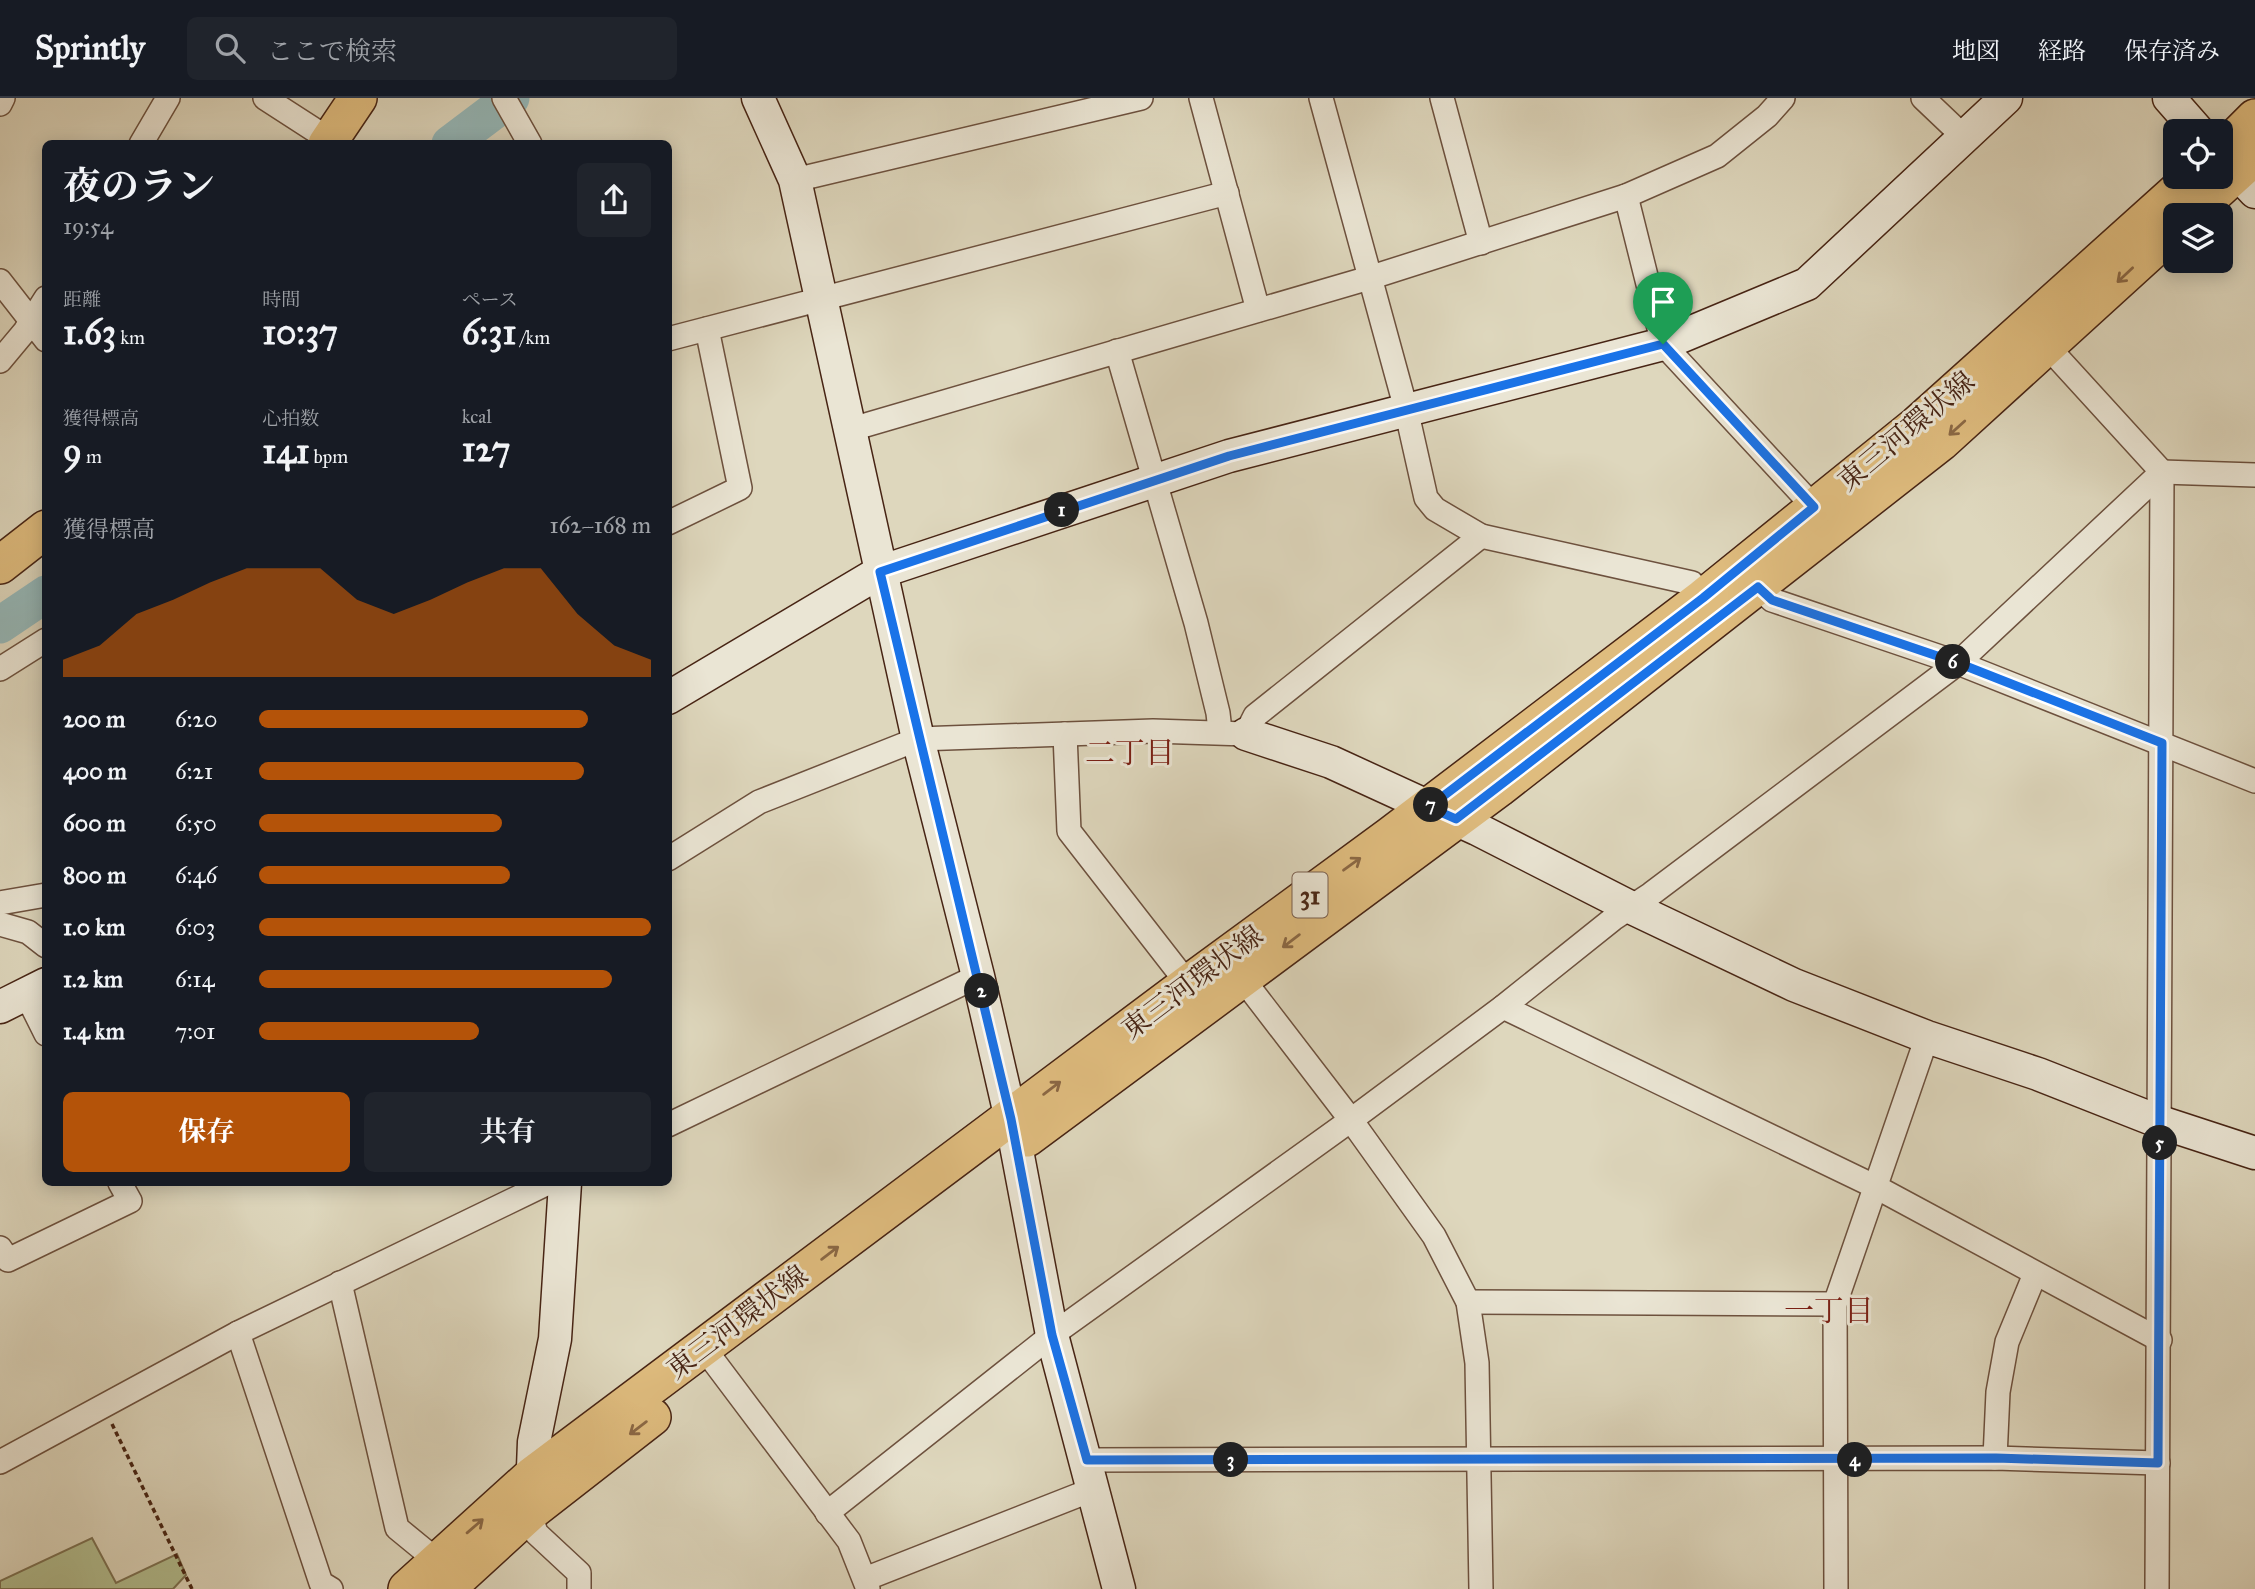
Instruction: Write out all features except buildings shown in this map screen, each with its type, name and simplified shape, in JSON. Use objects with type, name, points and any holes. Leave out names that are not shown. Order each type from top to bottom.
[{"type":"main road","points":[[329,140],[358,98]]},
{"type":"main road","points":[[2202,203],[2238,166],[2255,118]]},
{"type":"main road","name":"東三河環状線","points":[[441,1575],[533,1475],[711,1357],[1014,1132],[1241,978],[1917,425],[2180,189]]},
{"type":"main road","name":"東三河環状線","points":[[1014,1132],[1188,984],[1442,813],[1758,587],[1941,442],[2163,240]]},
{"type":"main road","points":[[0,565],[42,532]]},
{"type":"main road","name":"東三河環状線","points":[[407,1589],[441,1575],[530,1512],[711,1357]]},
{"type":"street","points":[[0,104],[3,98]]},
{"type":"street","points":[[143,140],[168,98]]},
{"type":"street","points":[[265,98],[325,140]]},
{"type":"street","points":[[758,98],[795,180],[918,738],[1014,1132],[1052,1335],[1119,1589]]},
{"type":"street","points":[[795,180],[1141,98]]},
{"type":"street","points":[[1201,98],[1258,310]]},
{"type":"street","points":[[1321,98],[1406,409],[1426,498],[1435,509],[1481,536],[1692,583],[1703,598]]},
{"type":"street","points":[[1442,98],[1481,243]]},
{"type":"street","points":[[852,429],[1369,278],[1626,196],[1717,156],[1767,116],[1783,98]]},
{"type":"street","points":[[1923,98],[1964,137]]},
{"type":"street","points":[[672,696],[880,572],[1157,478],[1406,409],[1663,344],[1807,284],[2006,98]]},
{"type":"street","points":[[2169,98],[2187,119]]},
{"type":"street","points":[[504,99],[528,140]]},
{"type":"street","points":[[672,338],[1227,193]]},
{"type":"street","points":[[1626,196],[1663,344],[1814,507]]},
{"type":"street","points":[[0,281],[34,331]]},
{"type":"street","points":[[3,358],[34,331],[42,309]]},
{"type":"street","points":[[672,521],[740,488],[707,329]]},
{"type":"street","points":[[2048,346],[2162,472],[2157,1589]]},
{"type":"street","points":[[1117,351],[1157,478],[1218,713],[1233,733]]},
{"type":"street","points":[[827,1513],[1052,1335],[1351,1120],[1503,1007],[1630,907],[1958,663],[2162,472],[2255,475]]},
{"type":"street","points":[[1233,733],[1481,536]]},
{"type":"street","points":[[1758,587],[1772,600],[1958,663],[2255,781]]},
{"type":"street","points":[[0,669],[42,642]]},
{"type":"street","points":[[672,856],[759,802],[918,738],[1233,733],[1331,762],[1442,813],[1794,985],[1927,1037],[2038,1074],[2160,1122],[2255,1153]]},
{"type":"street","points":[[1065,734],[1069,831],[1188,984]]},
{"type":"street","points":[[0,903],[42,896]]},
{"type":"street","points":[[0,923],[28,932],[42,943]]},
{"type":"street","points":[[672,1123],[978,976]]},
{"type":"street","points":[[1241,978],[1351,1120],[1434,1236],[1468,1302],[1477,1363],[1482,1589]]},
{"type":"street","points":[[24,995],[42,1027]]},
{"type":"street","points":[[1503,1007],[1876,1187],[2160,1340]]},
{"type":"street","points":[[1836,1589],[1835,1304],[1927,1037]]},
{"type":"street","points":[[0,1248],[8,1260],[130,1201],[122,1186]]},
{"type":"street","points":[[0,1462],[238,1333],[542,1186]]},
{"type":"street","points":[[565,1186],[555,1339],[534,1442],[530,1512],[536,1532],[579,1573],[579,1589]]},
{"type":"street","points":[[1996,1458],[1998,1392],[2007,1342],[2035,1273]]},
{"type":"street","points":[[340,1283],[397,1528],[441,1575]]},
{"type":"street","points":[[1468,1302],[1835,1304]]},
{"type":"street","points":[[238,1333],[321,1583],[331,1589]]},
{"type":"street","points":[[711,1357],[849,1541],[867,1584],[1091,1475],[1480,1460],[1996,1458],[2158,1463]]},
{"type":"path","points":[[103,1406],[192,1589]]},
{"type":"green space","points":[[92,1538],[116,1583],[177,1554],[186,1575],[173,1589],[0,1589],[0,1581]]},
{"type":"waterway","points":[[455,140],[511,98]]},
{"type":"waterway","points":[[0,625],[42,597]]},
{"type":"district","name":"二丁目","points":[[1130,753]]},
{"type":"district","name":"一丁目","points":[[1829,1311]]},
{"type":"route","points":[[1663,344],[1814,507],[1703,598],[1429,807],[1456,819],[1758,587],[1772,600],[1958,663],[2162,743],[2158,1463],[1996,1458],[1087,1460],[1052,1335],[1011,1119],[880,572],[1229,456],[1663,344]]}]
